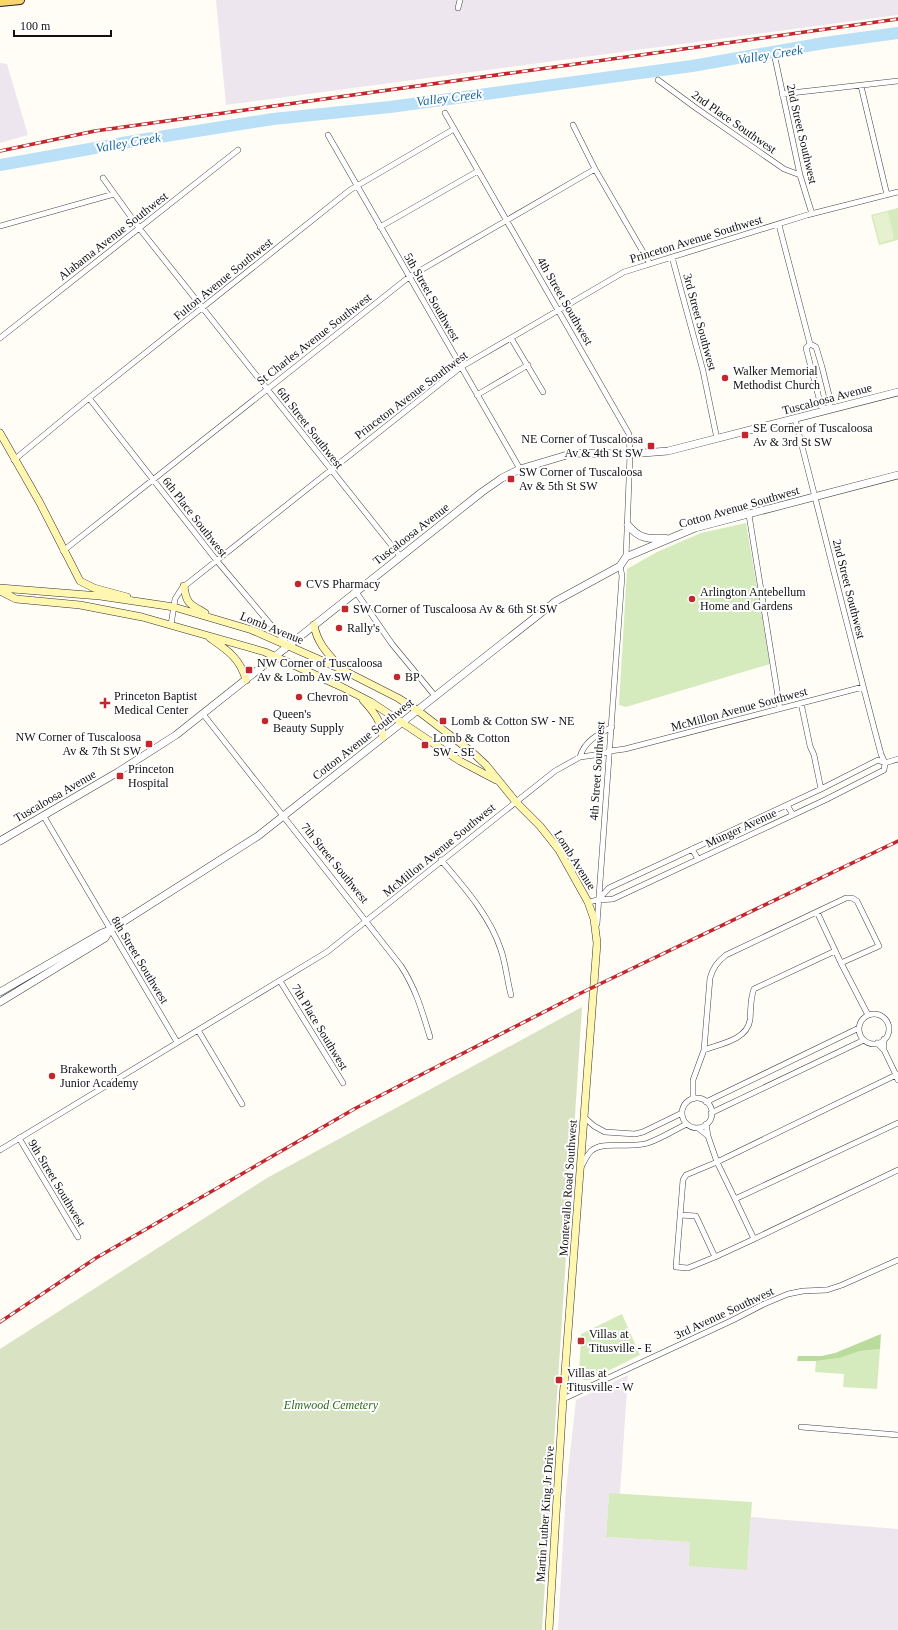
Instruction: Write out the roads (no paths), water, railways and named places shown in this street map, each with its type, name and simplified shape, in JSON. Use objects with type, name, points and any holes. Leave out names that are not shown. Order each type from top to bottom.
[{"type":"main road","points":[[0,2],[20,0]]},
{"type":"main road","points":[[0,433],[14,460],[40,503],[63,551],[80,581],[94,588],[113,592],[147,603]]},
{"type":"main road","points":[[184,586],[185,598],[188,602],[221,620]]},
{"type":"main road","name":"Lomb Avenue","points":[[0,588],[92,596],[174,607],[252,630],[343,670],[398,698],[417,710],[472,752],[486,765],[516,802],[540,826],[559,850],[588,902],[594,919],[596,943]]},
{"type":"main road","name":"Lomb Avenue","points":[[0,591],[16,599],[80,605],[142,617],[257,649],[359,696],[402,722],[460,761],[498,781]]},
{"type":"main road","points":[[314,625],[315,633],[321,646],[343,670]]},
{"type":"main road","points":[[207,635],[237,660],[242,666],[246,680]]},
{"type":"main road","points":[[359,696],[375,712],[382,728],[383,737]]},
{"type":"main road","name":"4th Street Southwest","points":[[594,978],[596,943]]},
{"type":"main road","name":"Montevallo Road Southwest","points":[[563,1399],[594,978]]},
{"type":"main road","name":"Martin Luther King Jr Drive","points":[[549,1630],[563,1399]]},
{"type":"street","points":[[458,8],[460,0]]},
{"type":"street","name":"2nd Street Southwest","points":[[775,58],[800,175],[812,214]]},
{"type":"street","name":"2nd Place Southwest","points":[[658,80],[784,169],[800,175]]},
{"type":"street","points":[[782,94],[898,81]]},
{"type":"street","points":[[861,86],[887,195]]},
{"type":"street","points":[[445,114],[454,129]]},
{"type":"street","points":[[574,124],[595,168],[650,264]]},
{"type":"street","name":"4th Street Southwest","points":[[454,129],[629,434],[630,454],[626,557]]},
{"type":"street","name":"Fulton Avenue Southwest","points":[[14,460],[89,398],[357,186],[454,129]]},
{"type":"street","name":"5th Street Southwest","points":[[328,135],[520,468]]},
{"type":"street","name":"Alabama Avenue Southwest","points":[[0,338],[238,150]]},
{"type":"street","name":"St Charles Avenue Southwest","points":[[63,551],[409,277],[595,168]]},
{"type":"street","points":[[380,227],[478,171]]},
{"type":"street","name":"6th Street Southwest","points":[[103,178],[139,228],[400,556]]},
{"type":"street","name":"Princeton Avenue Southwest","points":[[171,625],[175,599],[184,586],[461,367],[624,272],[812,214],[898,192]]},
{"type":"street","points":[[0,226],[114,194]]},
{"type":"street","points":[[779,225],[810,344],[816,347],[822,367],[830,399],[828,410],[821,406],[806,348],[810,344]]},
{"type":"street","name":"3rd Street Southwest","points":[[672,257],[703,372],[717,439]]},
{"type":"street","points":[[511,338],[543,392]]},
{"type":"street","points":[[477,395],[528,365]]},
{"type":"street","name":"Tuscaloosa Avenue","points":[[0,841],[118,772],[176,735],[482,492],[520,468],[575,453],[630,454],[668,451],[898,392]]},
{"type":"street","name":"6th Place Southwest","points":[[89,398],[217,560],[288,645]]},
{"type":"street","name":"2nd Street Southwest","points":[[795,419],[863,686],[881,754],[885,763]]},
{"type":"street","name":"Cotton Avenue Southwest","points":[[0,992],[102,933],[110,930],[258,836],[556,601],[620,566],[626,557],[695,528],[898,475]]},
{"type":"street","points":[[749,515],[780,708]]},
{"type":"street","points":[[628,525],[638,536],[644,538],[673,538]]},
{"type":"street","name":"4th Street Southwest","points":[[596,943],[622,576],[620,566]]},
{"type":"street","points":[[356,592],[392,644],[435,696]]},
{"type":"street","name":"McMillon Avenue Southwest","points":[[0,1150],[327,952],[555,771],[580,757],[626,749],[863,686]]},
{"type":"street","points":[[802,703],[810,746],[814,755],[821,789]]},
{"type":"street","name":"7th Street Southwest","points":[[203,714],[283,817],[367,921],[412,982],[430,1037]]},
{"type":"street","points":[[580,757],[581,752],[592,739],[612,727]]},
{"type":"street","name":"Munger Avenue","points":[[598,900],[609,888],[821,789],[878,760],[885,763],[898,759]]},
{"type":"street","name":"Munger Avenue","points":[[588,902],[613,899],[793,815],[884,770],[885,763]]},
{"type":"street","points":[[787,804],[793,815]]},
{"type":"street","name":"8th Street Southwest","points":[[43,815],[177,1042]]},
{"type":"street","points":[[692,849],[698,859]]},
{"type":"street","points":[[441,860],[465,890],[495,935],[501,950],[511,995]]},
{"type":"street","points":[[693,1099],[693,1080],[704,1050],[710,978],[713,968],[718,961],[726,955],[846,898],[852,898],[857,901],[879,946],[841,963]]},
{"type":"street","points":[[817,912],[835,952],[868,1015]]},
{"type":"street","name":"Cotton Avenue Southwest","points":[[0,1002],[105,938],[110,930]]},
{"type":"street","points":[[704,1050],[739,1037],[746,1030],[749,1022],[754,989],[835,952]]},
{"type":"street","name":"7th Place Southwest","points":[[280,981],[343,1083]]},
{"type":"street","points":[[877,1014],[885,1019],[889,1028],[884,1039],[876,1043],[868,1042],[861,1036],[859,1028],[861,1022],[868,1015],[877,1014]]},
{"type":"street","points":[[706,1102],[859,1028]]},
{"type":"street","points":[[198,1030],[242,1104]]},
{"type":"street","points":[[884,1039],[884,1050]]},
{"type":"street","points":[[711,1113],[864,1040]]},
{"type":"street","points":[[876,1043],[884,1050],[897,1076],[717,1162],[686,1175],[683,1180],[676,1267],[688,1268],[715,1257],[898,1170]]},
{"type":"street","points":[[698,1098],[706,1102],[710,1106],[710,1121],[698,1128],[693,1128],[687,1124],[682,1113],[685,1104],[698,1098]]},
{"type":"street","points":[[584,1117],[594,1126],[605,1132],[635,1134],[643,1132],[682,1113]]},
{"type":"street","points":[[736,1199],[898,1123]]},
{"type":"street","points":[[580,1169],[591,1151],[597,1147],[605,1144],[625,1146],[643,1144],[687,1124]]},
{"type":"street","points":[[706,1124],[708,1136],[717,1162],[754,1238]]},
{"type":"street","points":[[698,1128],[708,1136]]},
{"type":"street","name":"9th Street Southwest","points":[[19,1138],[78,1237]]},
{"type":"street","points":[[680,1215],[696,1216],[715,1257]]},
{"type":"street","name":"3rd Avenue Southwest","points":[[563,1399],[788,1294],[804,1291],[827,1290],[842,1285],[898,1260]]},
{"type":"street","points":[[801,1427],[898,1435]]},
{"type":"waterway","name":"Valley Creek","points":[[0,165],[134,141],[273,119],[390,107],[692,66],[824,43],[898,33]]},
{"type":"railway","points":[[0,151],[95,131],[898,19]]},
{"type":"railway","points":[[0,1322],[96,1258],[356,1108],[581,993],[898,841]]},
{"type":"place","name":"Walker Memorial Methodist Church","points":[[725,378]]},
{"type":"place","name":"SE Corner of Tuscaloosa Av & 3rd St SW","points":[[745,435]]},
{"type":"place","name":"NE Corner of Tuscaloosa Av & 4th St SW","points":[[651,446]]},
{"type":"place","name":"SW Corner of Tuscaloosa Av & 5th St SW","points":[[511,479]]},
{"type":"place","name":"CVS Pharmacy","points":[[298,584]]},
{"type":"place","name":"Arlington Antebellum Home and Gardens","points":[[692,599]]},
{"type":"place","name":"SW Corner of Tuscaloosa Av & 6th St SW","points":[[345,609]]},
{"type":"place","name":"Rally's","points":[[339,628]]},
{"type":"place","name":"NW Corner of Tuscaloosa Av & Lomb Av SW","points":[[249,670]]},
{"type":"place","name":"BP","points":[[397,677]]},
{"type":"place","name":"Chevron","points":[[299,697]]},
{"type":"place","name":"Princeton Baptist Medical Center","points":[[105,703]]},
{"type":"place","name":"Queen's Beauty Supply","points":[[265,721]]},
{"type":"place","name":"Lomb & Cotton SW - NE","points":[[443,721]]},
{"type":"place","name":"NW Corner of Tuscaloosa Av & 7th St SW","points":[[149,744]]},
{"type":"place","name":"Lomb & Cotton SW - SE","points":[[425,745]]},
{"type":"place","name":"Princeton Hospital","points":[[120,776]]},
{"type":"place","name":"Brakeworth Junior Academy","points":[[52,1076]]},
{"type":"place","name":"Villas at Titusville - E","points":[[581,1341]]},
{"type":"place","name":"Villas at Titusville - W","points":[[559,1380]]},
{"type":"park label","name":"Elmwood Cemetery","points":[[331,1405]]}]
